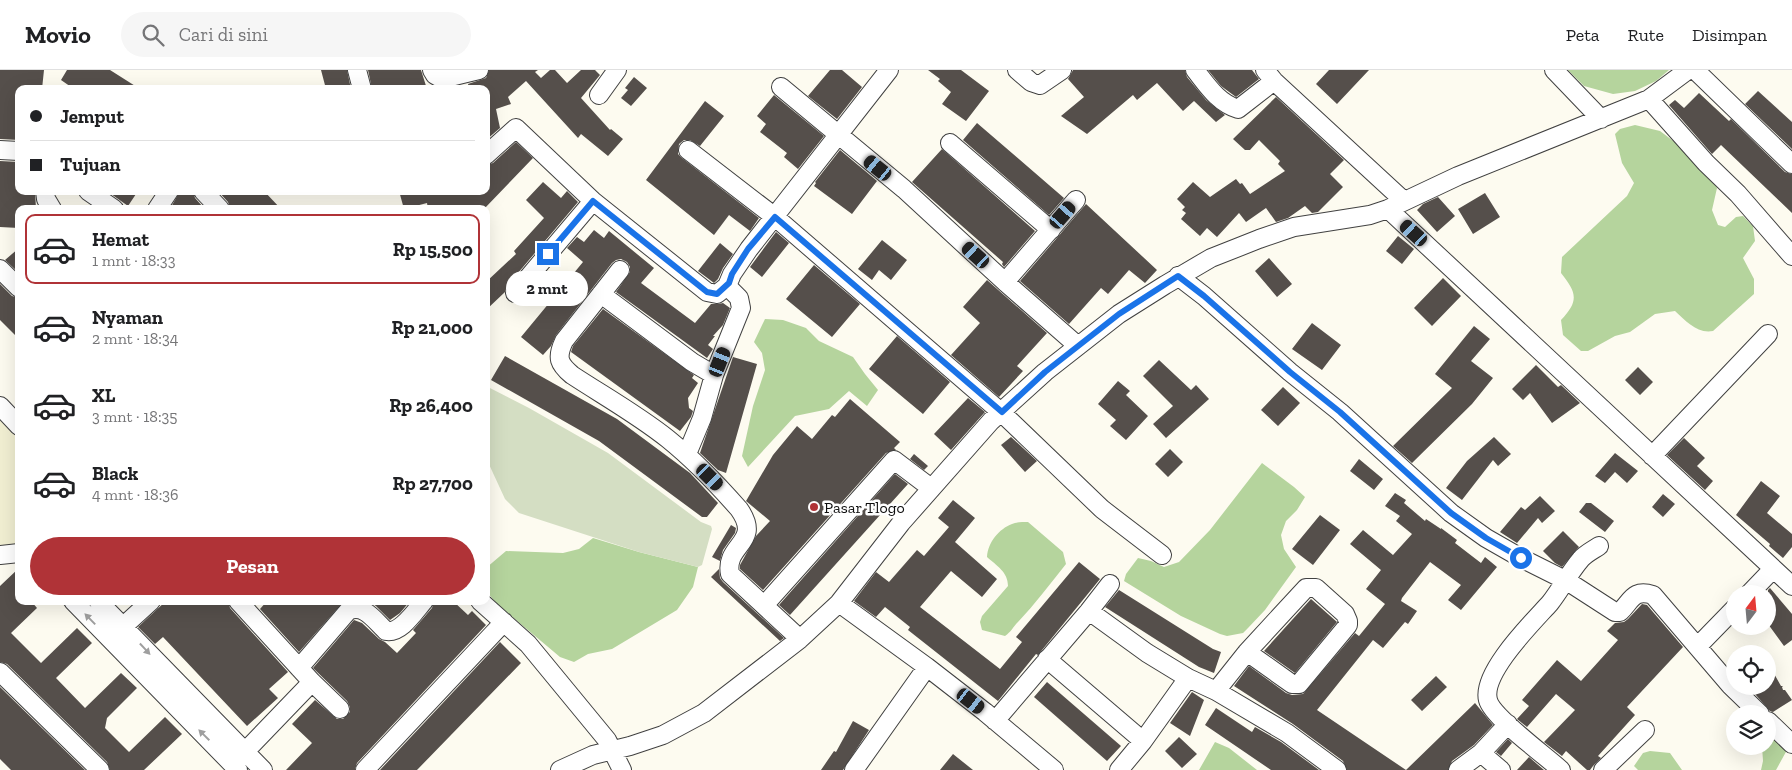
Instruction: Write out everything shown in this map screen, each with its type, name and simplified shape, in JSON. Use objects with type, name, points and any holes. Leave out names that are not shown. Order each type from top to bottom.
[{"type":"street","points":[[357,70],[361,85]]},
{"type":"street","points":[[435,79],[447,79],[479,70]]},
{"type":"street","points":[[599,95],[617,70]]},
{"type":"street","points":[[490,151],[516,128],[593,201],[707,292],[717,294],[727,286],[732,274],[748,249],[889,70]]},
{"type":"street","points":[[1017,70],[1031,82],[1040,85],[1062,70]]},
{"type":"street","points":[[1195,70],[1221,100],[1227,105],[1238,109],[1270,75],[1491,304],[1792,586]]},
{"type":"street","points":[[1554,70],[1602,119]]},
{"type":"street","points":[[560,770],[593,755],[662,735],[704,713],[800,639],[839,603],[902,522],[991,421],[1045,372],[1119,314],[1178,276],[1211,258],[1259,239],[1294,228],[1370,215],[1396,205],[1458,176],[1585,124],[1602,119],[1624,108],[1649,100],[1688,70]]},
{"type":"street","points":[[1695,70],[1792,164]]},
{"type":"street","points":[[781,87],[904,189],[1078,346]]},
{"type":"street","points":[[1649,100],[1706,163],[1738,194],[1792,256]]},
{"type":"street","points":[[950,143],[1050,230]]},
{"type":"street","points":[[0,150],[15,151]]},
{"type":"street","points":[[688,150],[775,217],[1002,412],[1102,509],[1162,555]]},
{"type":"street","points":[[94,195],[108,205]]},
{"type":"street","points":[[207,195],[216,205]]},
{"type":"street","points":[[1005,282],[1076,200]]},
{"type":"street","points":[[515,293],[593,201]]},
{"type":"street","points":[[0,269],[15,284]]},
{"type":"street","points":[[620,270],[564,342],[559,356],[563,367],[572,375],[643,420],[687,454],[721,488],[746,519],[748,527],[745,539],[728,565],[730,574],[800,639]]},
{"type":"street","points":[[1178,276],[1204,296],[1290,372],[1340,412],[1451,513],[1486,538],[1567,581],[1616,612],[1620,612],[1637,593],[1643,592],[1652,595],[1685,635],[1698,646],[1730,685],[1751,705]]},
{"type":"street","points":[[687,454],[702,418],[714,376],[741,308],[739,298],[727,286]]},
{"type":"street","points":[[601,294],[684,357],[714,376]]},
{"type":"street","points":[[1652,456],[1768,334]]},
{"type":"street","points":[[0,406],[15,422]]},
{"type":"street","points":[[768,601],[894,460],[931,488]]},
{"type":"street","points":[[1562,770],[1490,707],[1487,698],[1488,686],[1505,656],[1528,626],[1550,603],[1567,581],[1581,558],[1599,546]]},
{"type":"street","points":[[0,555],[15,553]]},
{"type":"street","points":[[1758,585],[1773,569]]},
{"type":"street","points":[[996,721],[1110,584]]},
{"type":"street","points":[[1216,691],[1247,652],[1306,588],[1316,588],[1345,614],[1348,619],[1348,626],[1299,684],[1292,684],[1247,652]]},
{"type":"street","points":[[839,603],[927,667],[996,721],[1054,770]]},
{"type":"street","points":[[77,605],[109,639],[239,762],[263,770]]},
{"type":"street","points":[[102,605],[124,626],[239,762]]},
{"type":"street","points":[[109,639],[147,605]]},
{"type":"street","points":[[247,605],[312,682],[340,709]]},
{"type":"street","points":[[300,668],[348,611],[353,608],[364,610],[386,631],[391,632],[400,627],[420,605]]},
{"type":"street","points":[[485,605],[528,644],[591,719],[614,750],[622,770]]},
{"type":"street","points":[[1089,611],[1147,653],[1287,733],[1338,770]]},
{"type":"street","points":[[1698,646],[1726,617]]},
{"type":"street","points":[[365,770],[504,622]]},
{"type":"street","points":[[1048,659],[1143,741]]},
{"type":"street","points":[[854,770],[927,667]]},
{"type":"street","points":[[0,672],[100,770]]},
{"type":"street","points":[[1119,770],[1143,741],[1188,678]]},
{"type":"street","points":[[239,762],[312,682]]},
{"type":"street","points":[[1458,770],[1481,753],[1508,724]]},
{"type":"street","points":[[1776,729],[1792,744]]},
{"type":"street","points":[[1603,770],[1645,730]]},
{"type":"street","points":[[1481,753],[1501,770]]},
{"type":"shaded area","points":[[0,420],[15,435],[15,545],[0,546]]},
{"type":"green space","points":[[1568,70],[1669,70],[1656,81],[1635,91],[1613,94],[1584,86]]},
{"type":"green space","points":[[1635,125],[1660,131],[1700,161],[1717,188],[1712,210],[1718,225],[1725,227],[1736,217],[1743,216],[1753,226],[1755,241],[1743,258],[1754,279],[1754,294],[1713,331],[1697,329],[1675,311],[1655,314],[1630,332],[1615,336],[1588,351],[1581,351],[1563,335],[1561,320],[1571,307],[1574,297],[1570,286],[1561,273],[1562,257],[1627,196],[1634,183],[1622,163],[1615,134],[1620,129]]},
{"type":"green space","points":[[765,319],[783,320],[806,328],[819,341],[853,357],[878,390],[867,406],[849,391],[829,409],[795,416],[748,467],[742,456],[753,406],[765,370],[762,353],[754,342]]},
{"type":"green space","points":[[490,388],[608,453],[701,522],[711,526],[712,529],[702,565],[698,567],[639,552],[519,513],[505,499],[490,466]]},
{"type":"green space","points":[[1262,463],[1305,497],[1297,510],[1286,521],[1281,535],[1284,549],[1296,567],[1265,610],[1243,633],[1227,636],[1220,634],[1181,616],[1124,581],[1126,574],[1138,558],[1164,567],[1179,562],[1210,530]]},
{"type":"green space","points":[[1028,522],[1063,552],[1066,564],[1005,636],[982,630],[980,622],[982,616],[1008,586],[1004,573],[987,557],[992,541],[1007,526]]},
{"type":"green space","points":[[593,538],[698,567],[693,587],[677,610],[612,649],[588,654],[574,662],[560,657],[497,604],[490,596],[490,565],[506,551],[563,553],[579,549]]},
{"type":"green space","points":[[1776,740],[1787,750],[1776,770],[1761,770],[1763,755],[1776,755]]},
{"type":"green space","points":[[1215,742],[1229,748],[1257,770],[1199,770]]},
{"type":"green space","points":[[1650,751],[1670,753],[1682,770],[1638,770],[1634,766],[1643,753]]},
{"type":"building","points":[[0,70],[44,70],[42,85],[15,85],[15,140],[0,139]]},
{"type":"building","points":[[67,70],[110,70],[134,85],[68,85],[61,80]]},
{"type":"building","points":[[321,70],[347,70],[350,85],[325,85]]},
{"type":"building","points":[[368,70],[421,70],[426,85],[371,85]]},
{"type":"building","points":[[489,70],[538,70],[535,72],[541,78],[550,70],[555,70],[567,83],[581,70],[595,70],[600,75],[581,98],[610,130],[623,139],[608,156],[581,134],[578,138],[526,81],[508,97],[511,104],[496,109],[500,128],[490,137],[490,85],[468,84],[486,78]]},
{"type":"building","points":[[830,70],[842,70],[862,87],[837,119],[808,96]]},
{"type":"building","points":[[928,70],[961,70],[989,91],[966,121],[942,104],[951,92],[938,81],[940,79]]},
{"type":"building","points":[[1073,70],[1185,70],[1187,77],[1206,100],[1225,115],[1216,122],[1194,101],[1183,111],[1157,83],[1137,100],[1133,95],[1087,134],[1061,116],[1084,97],[1068,79]]},
{"type":"building","points":[[1208,70],[1252,70],[1259,79],[1236,97],[1221,86]]},
{"type":"building","points":[[1329,70],[1369,70],[1337,104],[1316,84]]},
{"type":"building","points":[[634,77],[647,88],[631,106],[621,98],[628,90],[625,88]]},
{"type":"building","points":[[1758,91],[1792,122],[1792,149],[1745,104]]},
{"type":"building","points":[[1699,93],[1729,121],[1731,119],[1785,172],[1792,174],[1792,213],[1721,145],[1712,154],[1669,105],[1675,100],[1684,108]]},
{"type":"building","points":[[774,95],[824,136],[798,169],[784,157],[787,153],[760,132],[766,124],[757,116]]},
{"type":"building","points":[[1276,97],[1344,160],[1330,174],[1343,187],[1318,212],[1312,213],[1305,206],[1288,218],[1276,222],[1266,208],[1246,222],[1239,213],[1217,237],[1207,228],[1200,236],[1181,219],[1186,213],[1182,210],[1185,207],[1177,199],[1193,182],[1210,197],[1236,179],[1240,184],[1242,183],[1250,194],[1285,171],[1278,164],[1280,161],[1259,140],[1250,150],[1245,150],[1233,139]]},
{"type":"building","points":[[705,101],[724,116],[700,146],[690,140],[684,140],[679,144],[678,154],[759,218],[750,231],[729,215],[714,235],[646,180]]},
{"type":"building","points":[[977,123],[1064,198],[1049,215],[963,140]]},
{"type":"building","points":[[516,142],[533,158],[488,205],[427,205],[427,203],[403,205],[400,195],[490,195],[490,164]]},
{"type":"building","points":[[942,149],[1035,231],[1004,267],[1003,262],[912,182]]},
{"type":"building","points":[[840,150],[877,181],[852,214],[814,186],[815,182]]},
{"type":"building","points":[[0,161],[15,162],[15,195],[35,195],[36,205],[15,205],[15,228],[0,227]]},
{"type":"building","points":[[543,182],[561,198],[567,191],[578,202],[507,286],[505,292],[490,306],[490,278],[516,254],[514,251],[544,218],[526,200]]},
{"type":"building","points":[[1485,193],[1500,217],[1473,234],[1458,209]]},
{"type":"building","points":[[113,195],[135,195],[129,205]]},
{"type":"building","points":[[178,195],[194,195],[201,205],[172,205]]},
{"type":"building","points":[[222,195],[268,195],[277,205],[229,205]]},
{"type":"building","points":[[1438,197],[1455,216],[1437,232],[1417,210],[1423,204]]},
{"type":"building","points":[[1086,204],[1157,270],[1145,283],[1129,270],[1108,294],[1101,288],[1069,324],[1020,281]]},
{"type":"building","points":[[594,230],[604,238],[609,231],[654,268],[641,283],[695,323],[711,304],[723,303],[730,308],[723,325],[708,345],[713,349],[707,358],[616,292],[630,272],[627,262],[621,259],[612,263],[556,335],[551,346],[543,355],[521,337],[583,262],[567,248],[577,237],[584,242]]},
{"type":"building","points":[[776,232],[789,243],[762,277],[750,267]]},
{"type":"building","points":[[1398,236],[1414,249],[1402,264],[1386,251]]},
{"type":"building","points":[[882,240],[907,260],[891,280],[879,270],[872,280],[858,269]]},
{"type":"building","points":[[720,243],[733,254],[714,283],[698,271]]},
{"type":"building","points":[[15,251],[15,269],[5,260]]},
{"type":"building","points":[[1269,258],[1292,284],[1277,297],[1255,271]]},
{"type":"building","points":[[814,265],[860,304],[832,337],[786,299]]},
{"type":"building","points":[[1443,278],[1461,296],[1432,326],[1414,308]]},
{"type":"building","points":[[987,280],[1047,333],[1017,366],[1023,371],[999,397],[951,355],[980,323],[963,307]]},
{"type":"building","points":[[0,284],[15,297],[15,335],[0,320]]},
{"type":"building","points":[[603,309],[694,375],[692,378],[698,383],[688,398],[689,408],[693,411],[691,417],[680,431],[571,352],[573,346]]},
{"type":"building","points":[[1312,323],[1341,345],[1322,370],[1292,349]]},
{"type":"building","points":[[1474,326],[1490,339],[1471,361],[1493,378],[1472,404],[1412,463],[1393,446],[1452,388],[1435,374]]},
{"type":"building","points":[[897,336],[950,382],[923,414],[869,369]]},
{"type":"building","points":[[505,356],[617,419],[690,473],[718,503],[707,517],[702,517],[599,441],[491,380]]},
{"type":"building","points":[[733,357],[757,364],[726,473],[718,470],[700,453]]},
{"type":"building","points":[[1159,360],[1191,390],[1196,385],[1209,399],[1166,438],[1153,424],[1173,406],[1143,376]]},
{"type":"building","points":[[1536,365],[1558,387],[1561,385],[1580,403],[1552,423],[1530,393],[1523,400],[1512,389]]},
{"type":"building","points":[[1638,367],[1653,382],[1640,395],[1625,380]]},
{"type":"building","points":[[1118,381],[1130,391],[1126,395],[1148,416],[1126,440],[1110,426],[1116,420],[1098,404]]},
{"type":"building","points":[[1283,387],[1300,403],[1278,426],[1261,410]]},
{"type":"building","points":[[968,398],[985,412],[951,450],[934,434]]},
{"type":"building","points":[[850,399],[900,442],[894,448],[896,450],[886,453],[763,590],[740,569],[740,565],[756,536],[770,521],[746,501],[773,455],[797,426],[812,439],[832,415],[835,417]]},
{"type":"building","points":[[1011,437],[1037,461],[1025,472],[1001,445]]},
{"type":"building","points":[[1494,437],[1511,454],[1498,466],[1493,460],[1462,500],[1446,488],[1467,461]]},
{"type":"building","points":[[1684,438],[1705,458],[1697,466],[1713,481],[1705,490],[1667,455]]},
{"type":"building","points":[[1170,449],[1183,462],[1168,477],[1155,464]]},
{"type":"building","points":[[1615,453],[1638,471],[1627,483],[1615,472],[1605,483],[1595,476]]},
{"type":"building","points":[[914,454],[928,466],[924,470],[910,459]]},
{"type":"building","points":[[1359,459],[1383,479],[1374,490],[1350,471]]},
{"type":"building","points":[[895,474],[908,484],[790,615],[779,605]]},
{"type":"building","points":[[1761,481],[1780,496],[1767,513],[1792,534],[1792,547],[1783,558],[1769,546],[1770,544],[1736,515]]},
{"type":"building","points":[[1395,493],[1406,500],[1404,503],[1425,521],[1426,519],[1457,540],[1455,543],[1481,563],[1485,557],[1497,567],[1461,610],[1448,600],[1461,585],[1430,562],[1402,598],[1401,601],[1417,611],[1408,624],[1405,622],[1383,648],[1373,640],[1317,710],[1406,770],[1347,770],[1343,761],[1293,724],[1234,686],[1249,666],[1286,693],[1292,695],[1303,694],[1355,633],[1359,636],[1385,604],[1366,589],[1381,570],[1350,544],[1363,530],[1393,555],[1412,534],[1396,521],[1400,516],[1385,506]]},
{"type":"building","points":[[1663,494],[1675,504],[1663,517],[1652,507]]},
{"type":"building","points":[[1540,496],[1555,511],[1542,523],[1538,518],[1517,543],[1500,532],[1521,507],[1525,510]]},
{"type":"building","points":[[953,500],[975,518],[955,542],[997,579],[982,597],[951,571],[920,607],[1000,669],[1022,642],[1016,637],[1079,562],[1100,579],[998,701],[908,630],[910,627],[885,607],[876,617],[854,601],[876,572],[889,582],[917,550],[924,556],[949,527],[938,518]]},
{"type":"building","points":[[1586,503],[1591,503],[1614,521],[1605,532],[1579,512]]},
{"type":"building","points":[[1320,515],[1340,530],[1313,565],[1292,549]]},
{"type":"building","points":[[731,525],[736,528],[735,533],[723,550],[720,561],[712,557]]},
{"type":"building","points":[[1563,531],[1579,547],[1562,567],[1543,551]]},
{"type":"building","points":[[719,569],[720,578],[723,582],[784,638],[780,641],[711,577]]},
{"type":"building","points":[[15,572],[15,605],[34,605],[37,608],[11,633],[41,663],[77,628],[92,643],[56,678],[85,708],[121,673],[137,688],[107,718],[105,728],[129,752],[165,717],[182,734],[144,770],[110,770],[107,762],[7,664],[0,662],[0,586]]},
{"type":"building","points":[[1119,590],[1213,649],[1221,652],[1214,673],[1199,667],[1105,607]]},
{"type":"building","points":[[1776,595],[1792,614],[1792,640],[1784,646],[1776,635]]},
{"type":"building","points":[[1311,599],[1337,622],[1295,673],[1264,651]]},
{"type":"building","points":[[1642,604],[1647,605],[1683,647],[1627,707],[1635,715],[1598,756],[1601,758],[1590,770],[1587,770],[1566,751],[1562,756],[1544,742],[1575,710],[1556,694],[1527,727],[1517,719],[1529,706],[1522,700],[1557,660],[1581,681],[1618,640],[1607,631],[1615,623],[1624,622],[1628,619]]},
{"type":"building","points":[[162,605],[229,605],[288,672],[269,689],[278,698],[247,726],[163,637],[155,644],[138,627]]},
{"type":"building","points":[[264,605],[340,605],[299,652],[260,609]]},
{"type":"building","points":[[374,605],[407,605],[390,620]]},
{"type":"building","points":[[433,605],[457,605],[468,615],[472,611],[486,625],[357,763],[355,770],[286,770],[312,743],[292,724],[315,700],[337,719],[343,719],[350,712],[347,701],[313,668],[354,620],[362,623],[397,653],[416,633],[413,630]]},
{"type":"building","points":[[500,642],[521,663],[417,770],[380,770]]},
{"type":"building","points":[[1436,676],[1447,687],[1422,711],[1411,700]]},
{"type":"building","points":[[1776,677],[1781,686],[1783,686],[1783,690],[1792,700],[1776,710],[1776,705],[1765,705],[1756,695],[1776,695]]},
{"type":"building","points":[[1047,682],[1121,746],[1107,761],[1034,697]]},
{"type":"building","points":[[0,687],[85,770],[11,770],[0,759]]},
{"type":"building","points":[[1192,692],[1204,700],[1190,736],[1170,723]]},
{"type":"building","points":[[1475,703],[1493,725],[1474,745],[1452,761],[1448,770],[1406,770]]},
{"type":"building","points":[[1216,708],[1252,732],[1255,727],[1281,742],[1319,770],[1271,770],[1205,725]]},
{"type":"building","points":[[853,721],[869,730],[843,770],[821,770],[834,751],[836,752]]},
{"type":"building","points":[[1179,737],[1197,754],[1182,768],[1165,751]]},
{"type":"building","points":[[1508,739],[1512,743],[1501,756],[1496,752]]},
{"type":"building","points":[[953,754],[973,770],[940,770]]},
{"type":"building","points":[[1529,757],[1537,764],[1544,770],[1517,770]]},
{"type":"place","name":"Pasar Tlogo","points":[[814,507]]},
{"type":"route","points":[[548,254],[593,201],[707,292],[717,294],[727,286],[732,274],[748,249],[775,217],[1002,412],[1045,372],[1119,314],[1178,276],[1204,296],[1290,372],[1340,412],[1451,513],[1486,538],[1521,558]]}]
